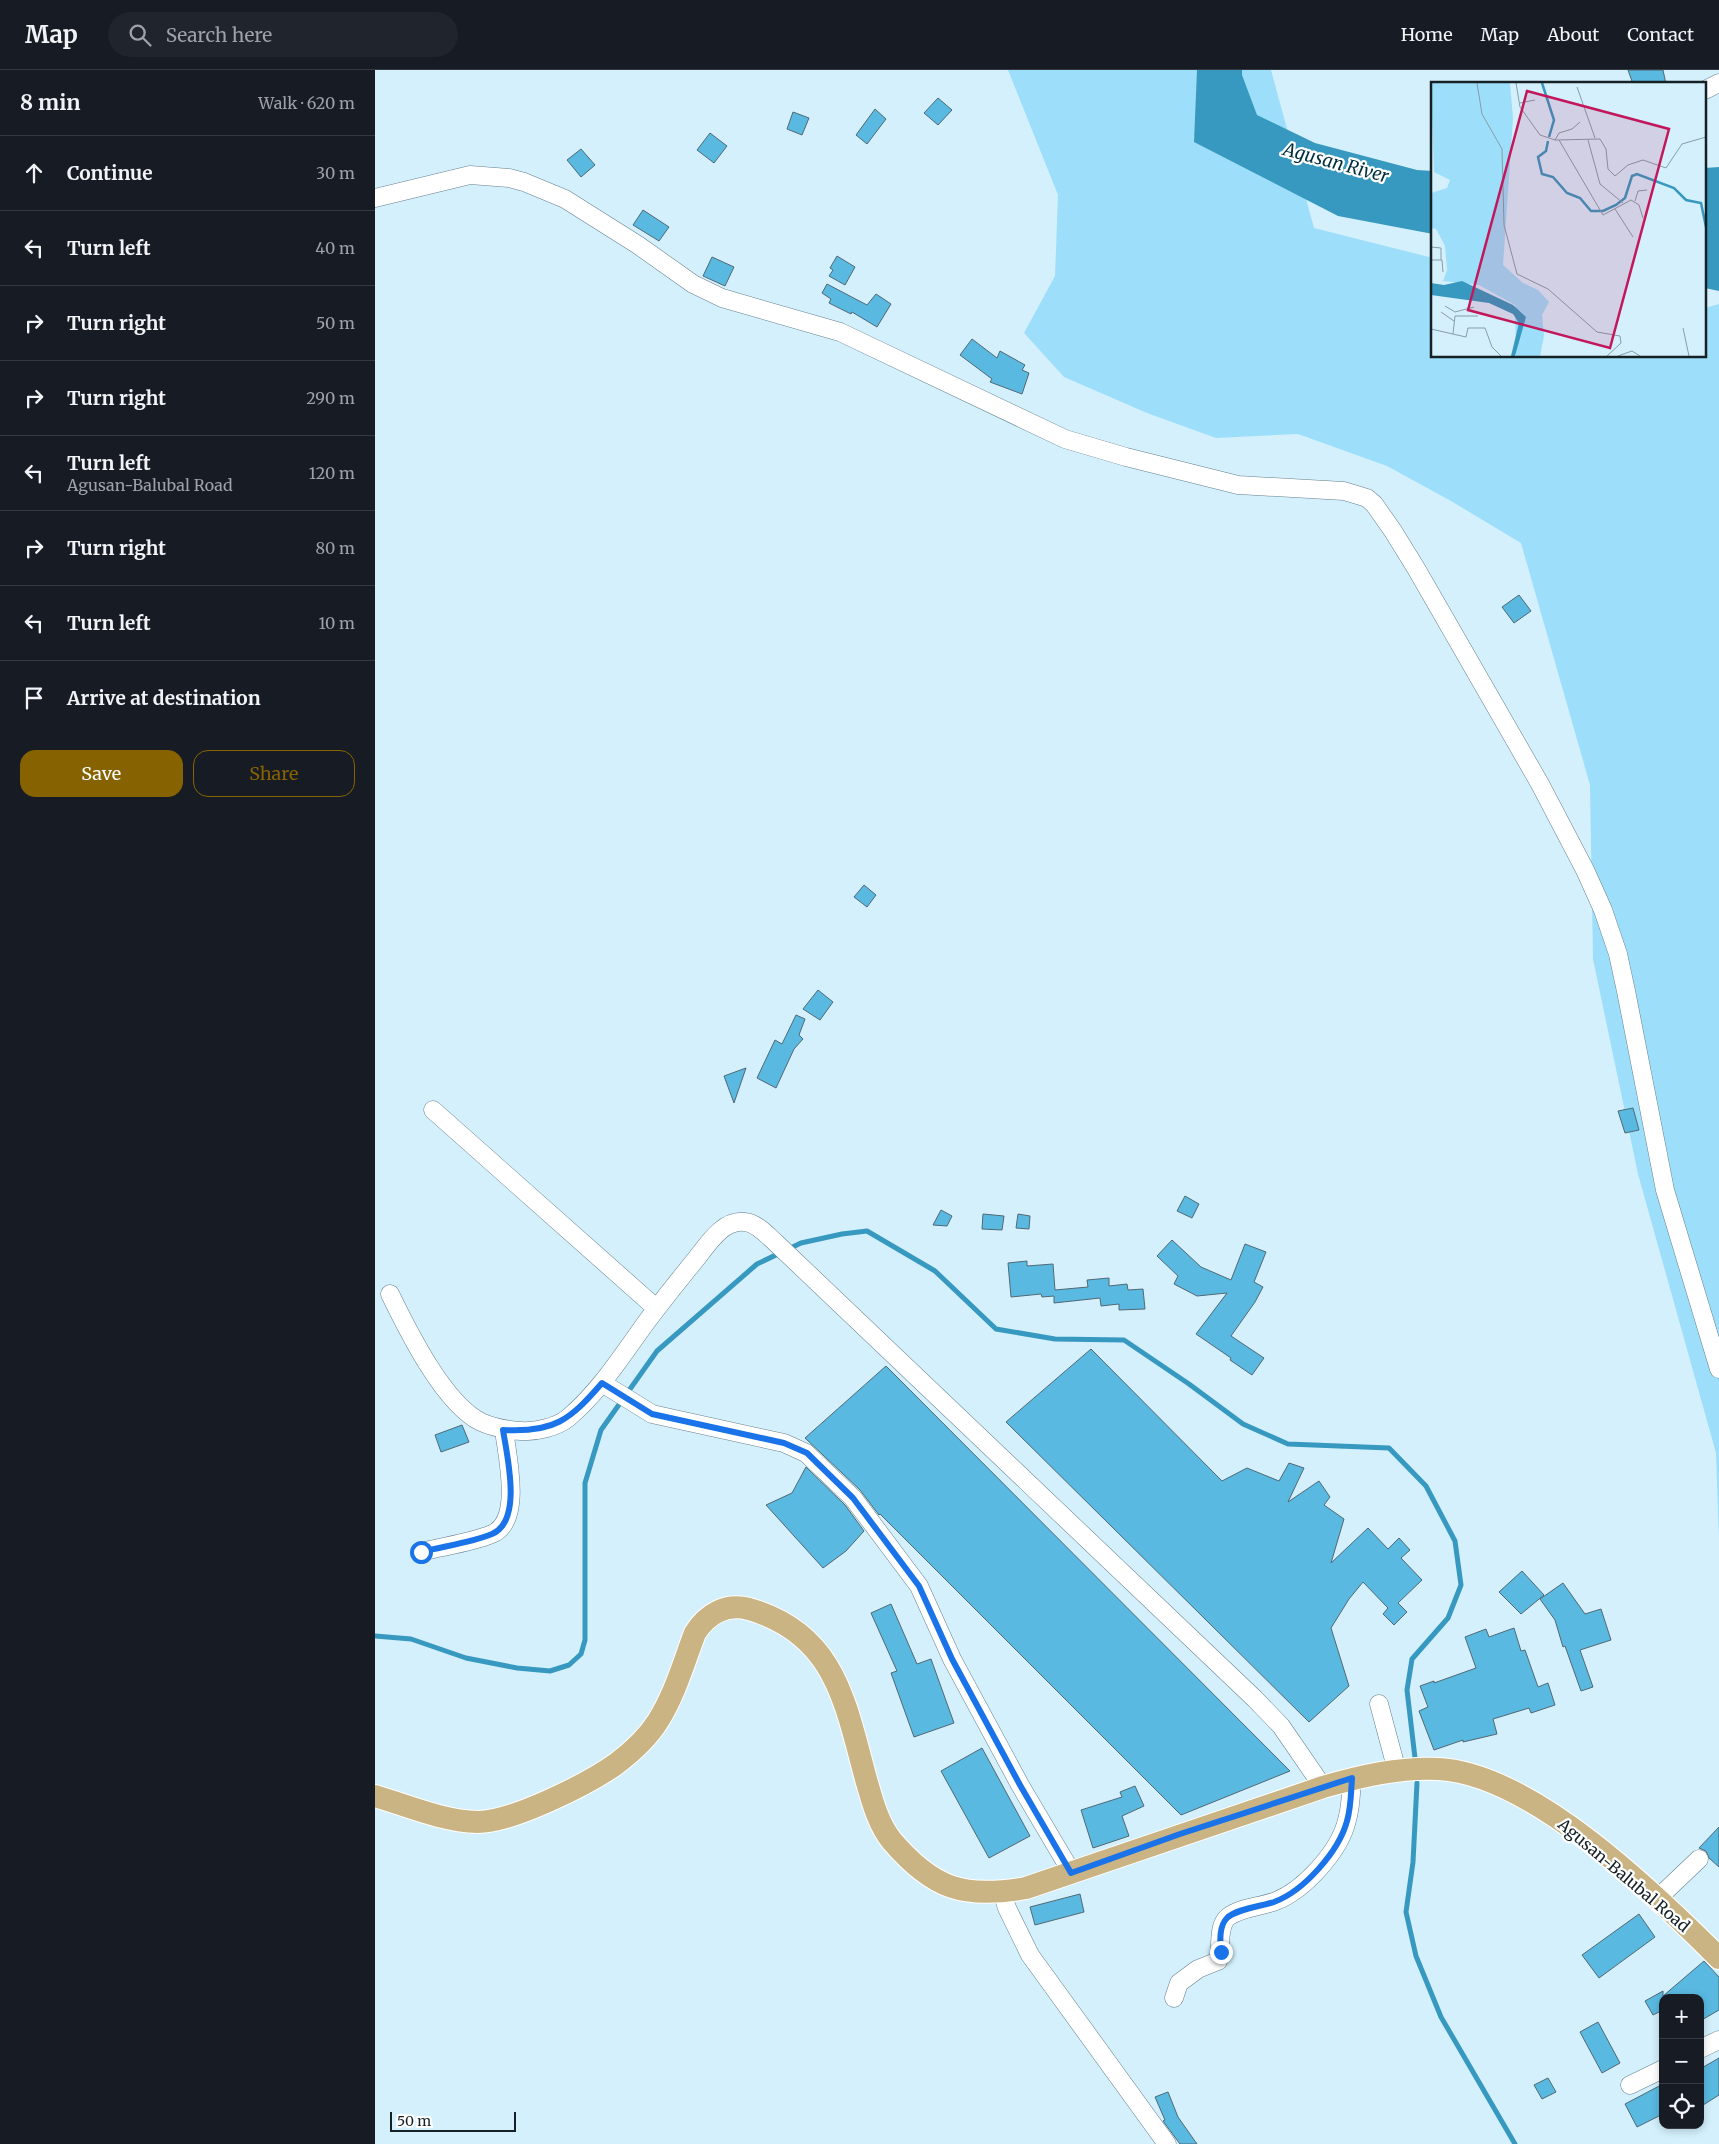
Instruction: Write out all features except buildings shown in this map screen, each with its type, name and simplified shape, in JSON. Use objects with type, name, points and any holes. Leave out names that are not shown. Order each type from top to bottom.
[{"type":"main road","name":"Agusan-Balubal Road","points":[[375,1796],[458,1820],[479,1822],[505,1818],[529,1810],[575,1787],[616,1764],[647,1736],[658,1721],[669,1699],[695,1634],[701,1624],[717,1612],[737,1606],[778,1620],[799,1633],[814,1647],[829,1668],[838,1686],[847,1710],[872,1803],[891,1839],[918,1867],[945,1884],[960,1890],[983,1894],[1026,1888],[1323,1786],[1352,1778],[1397,1770],[1440,1769],[1465,1774],[1501,1785],[1571,1827],[1657,1898],[1719,1958]]},
{"type":"street","points":[[1707,89],[1719,84]]},
{"type":"street","points":[[375,198],[470,175],[499,177],[524,182],[565,199],[580,208],[638,245],[693,284],[763,311],[839,332],[1065,440],[1238,485],[1344,491],[1367,498],[1374,504],[1393,530],[1417,570],[1540,784],[1585,870],[1603,910],[1626,991],[1665,1190],[1719,1369]]},
{"type":"street","points":[[433,1110],[656,1308]]},
{"type":"street","points":[[390,1294],[422,1355],[459,1406],[480,1421],[503,1430],[527,1432],[544,1429],[567,1419],[602,1383],[656,1308],[715,1236],[731,1224],[746,1222],[754,1225],[777,1243],[798,1266],[1255,1698],[1281,1726],[1323,1786]]},
{"type":"street","points":[[602,1383],[652,1414],[784,1443],[807,1453],[853,1498],[919,1586],[952,1659],[1020,1785],[1071,1873]]},
{"type":"street","points":[[421,1552],[493,1534],[504,1525],[510,1505],[503,1430]]},
{"type":"street","points":[[1379,1704],[1397,1770]]},
{"type":"street","points":[[1175,1998],[1179,1983],[1198,1969],[1218,1961],[1221,1952],[1222,1927],[1227,1917],[1249,1908],[1276,1901],[1298,1889],[1335,1849],[1347,1821],[1352,1778]]},
{"type":"street","points":[[1657,1898],[1699,1860]]},
{"type":"street","points":[[1003,1892],[1007,1908],[1030,1955],[1167,2144]]},
{"type":"street","points":[[1704,2047],[1719,2040]]},
{"type":"street","points":[[1630,2085],[1659,2070]]},
{"type":"shaded area","points":[[1008,70],[1271,70],[1314,228],[1431,257],[1431,358],[1707,358],[1707,307],[1719,304],[1719,1538],[1716,1453],[1638,1174],[1593,959],[1590,785],[1521,543],[1451,501],[1387,466],[1298,434],[1216,438],[1147,413],[1064,377],[1024,333],[1055,276],[1058,195]]},
{"type":"water","name":"Agusan River","points":[[1197,70],[1242,70],[1242,75],[1257,115],[1315,143],[1417,170],[1431,171],[1431,234],[1338,216],[1194,142]]},
{"type":"water","points":[[1719,167],[1719,291],[1707,288],[1707,168]]},
{"type":"waterway","points":[[375,1636],[411,1639],[466,1658],[517,1668],[550,1671],[569,1665],[581,1654],[585,1640],[585,1483],[601,1430],[657,1351],[757,1264],[801,1243],[842,1234],[867,1231],[935,1271],[996,1329],[1055,1339],[1124,1340],[1189,1384],[1243,1424],[1288,1444],[1389,1448],[1426,1486],[1455,1541],[1461,1585],[1448,1618],[1412,1659],[1407,1690],[1415,1758]]},
{"type":"waterway","points":[[1417,1783],[1413,1862],[1406,1912],[1416,1956],[1441,2017],[1515,2144]]},
{"type":"route","points":[[421,1552],[493,1534],[504,1525],[509,1515],[510,1487],[503,1430],[527,1432],[544,1429],[567,1419],[602,1383],[652,1414],[784,1443],[807,1453],[853,1498],[901,1559],[919,1586],[928,1610],[952,1659],[1020,1785],[1071,1873],[1180,1834],[1352,1778],[1347,1821],[1335,1849],[1298,1889],[1276,1901],[1249,1908],[1227,1917],[1222,1927],[1221,1952]]}]
